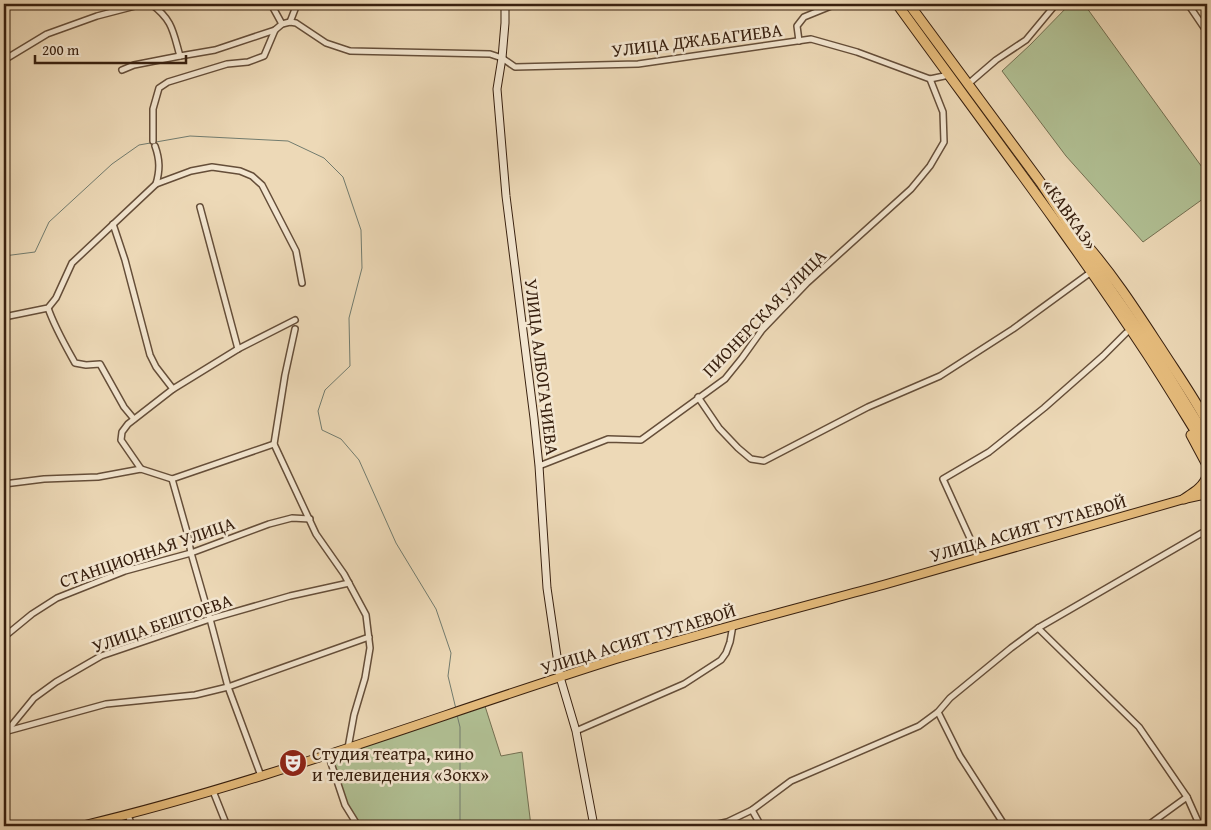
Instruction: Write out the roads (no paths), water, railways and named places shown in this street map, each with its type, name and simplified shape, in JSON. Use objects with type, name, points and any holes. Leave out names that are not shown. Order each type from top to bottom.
[{"type":"highway","name":"«КАВКАЗ»","points":[[896,4],[1151,347],[1207,438]]},
{"type":"highway","name":"«КАВКАЗ»","points":[[909,4],[1062,215],[1207,450]]},
{"type":"highway","points":[[1049,212],[1087,275],[1178,410],[1207,464]]},
{"type":"highway","points":[[1062,215],[1128,297],[1187,387],[1207,422]]},
{"type":"highway","points":[[1184,499],[1200,488],[1207,476]]},
{"type":"main road","points":[[1184,499],[1207,486]]},
{"type":"main road","name":"УЛИЦА АСИЯТ ТУТАЕВОЙ","points":[[81,826],[128,815],[261,776],[560,677],[733,625],[1207,494]]},
{"type":"street","points":[[4,60],[47,34],[97,16],[143,4]]},
{"type":"street","points":[[151,4],[162,12],[170,22],[180,56]]},
{"type":"street","points":[[272,4],[282,24]]},
{"type":"street","points":[[122,70],[134,65],[215,50],[275,30],[282,24],[290,22],[297,4]]},
{"type":"street","name":"УЛИЦА АЛБОГАЧИЕВА","points":[[505,4],[502,58],[497,89],[506,196],[539,466],[547,588],[560,677],[576,731],[594,826]]},
{"type":"street","points":[[799,41],[798,26],[804,17],[836,4]]},
{"type":"street","points":[[968,85],[996,60],[1026,40],[1056,4]]},
{"type":"street","points":[[1188,4],[1207,32]]},
{"type":"street","name":"УЛИЦА ДЖАБАГИЕВА","points":[[290,22],[296,23],[326,43],[350,51],[490,54],[502,58],[515,66],[638,64],[811,39],[857,52],[930,79]]},
{"type":"street","points":[[156,184],[160,167],[154,143],[153,109],[159,88],[168,82],[227,64],[248,62],[264,56],[275,30]]},
{"type":"street","points":[[930,79],[948,75]]},
{"type":"street","name":"ПИОНЕРСКАЯ УЛИЦА","points":[[539,466],[608,439],[640,440],[725,379],[762,330],[807,283],[911,190],[930,166],[944,142],[943,112],[930,79]]},
{"type":"street","points":[[4,317],[48,308],[56,298],[72,263],[156,184],[191,171],[212,167],[240,171],[252,176],[262,185],[296,251],[302,283]]},
{"type":"street","points":[[200,207],[238,349]]},
{"type":"street","points":[[113,224],[125,260],[150,355],[156,367],[173,389]]},
{"type":"street","points":[[698,397],[719,428],[738,448],[751,459],[764,461],[868,407],[940,376],[1013,329],[1087,275]]},
{"type":"street","points":[[48,308],[53,323],[75,363],[86,365],[100,364],[125,409],[134,419]]},
{"type":"street","points":[[141,469],[122,443],[121,438],[123,430],[134,419],[173,389],[238,349],[295,320]]},
{"type":"street","points":[[295,329],[285,375],[274,444],[316,534],[349,583],[366,615],[370,648],[365,678],[354,715],[348,748]]},
{"type":"street","points":[[980,558],[943,479],[989,452],[1044,408],[1126,333]]},
{"type":"street","points":[[4,484],[44,479],[98,478],[141,469],[172,479],[274,444]]},
{"type":"street","points":[[172,479],[228,687],[261,776]]},
{"type":"street","name":"СТАНЦИОННАЯ УЛИЦА","points":[[4,637],[32,614],[57,598],[125,571],[191,553],[277,522],[292,518],[310,519]]},
{"type":"street","points":[[709,826],[728,822],[752,810],[790,781],[919,726],[938,712],[950,698],[1038,628],[1207,530]]},
{"type":"street","name":"УЛИЦА БЕШТОЕВА","points":[[6,732],[34,698],[56,682],[101,656],[210,619],[290,596],[349,583]]},
{"type":"street","points":[[576,731],[684,684],[721,660],[730,642],[733,625]]},
{"type":"street","points":[[1038,628],[1139,726],[1187,797],[1200,826]]},
{"type":"street","points":[[6,732],[106,704],[195,695],[228,687],[369,637]]},
{"type":"street","points":[[938,712],[960,756],[1005,826]]},
{"type":"street","points":[[328,754],[345,805],[358,826]]},
{"type":"street","points":[[212,791],[227,826]]},
{"type":"street","points":[[1147,826],[1187,797]]},
{"type":"street","points":[[752,810],[761,826]]},
{"type":"street","points":[[128,815],[132,826]]},
{"type":"waterway","points":[[4,256],[35,252],[49,222],[112,164],[139,145],[190,136],[288,141],[324,158],[343,177],[361,230],[362,268],[349,318],[350,366],[325,390],[318,411],[322,430],[341,439],[359,460],[396,543],[436,609],[451,653],[448,676],[456,709]]},
{"type":"waterway","points":[[457,715],[460,727],[460,826]]},
{"type":"place","name":"Студия театра, кино и телевидения «Зокх»","points":[[293,763]]}]
